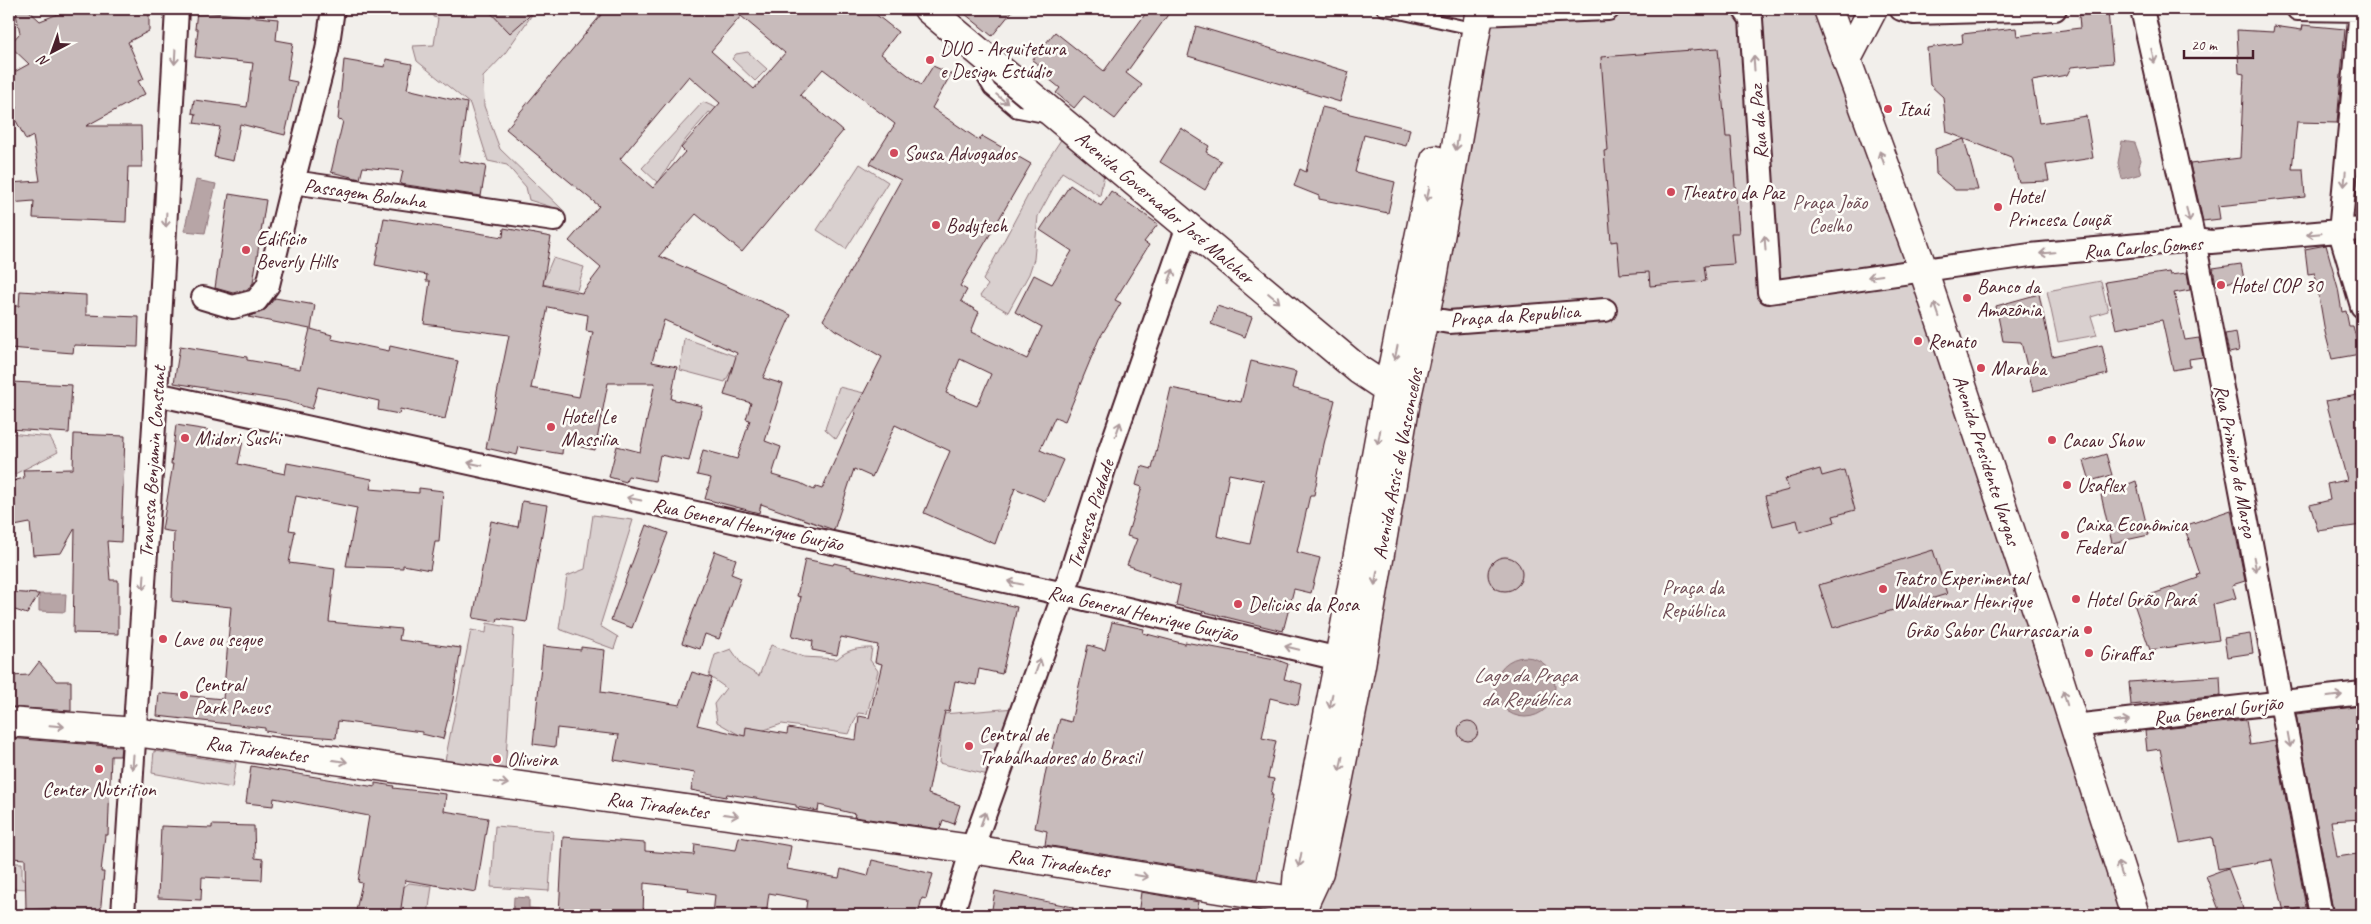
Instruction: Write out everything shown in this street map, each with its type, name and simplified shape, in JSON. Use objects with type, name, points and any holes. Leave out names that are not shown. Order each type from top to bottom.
[{"type":"main road","name":"Avenida Governador José Malcher","points":[[928,9],[1360,370],[1397,395]]},
{"type":"main road","name":"Avenida Presidente Vargas","points":[[1828,9],[1923,269],[2135,915]]},
{"type":"main road","points":[[1846,61],[1873,9]]},
{"type":"main road","name":"Avenida Assis de Vasconcelos","points":[[1299,909],[1319,872],[1336,793],[1360,665],[1397,395],[1425,318],[1471,14]]},
{"type":"main road","name":"Avenida Assis de Vasconcelos","points":[[1299,909],[1298,870],[1340,659],[1397,395],[1471,14]]},
{"type":"main road","name":"Rua Tiradentes","points":[[9,722],[135,732],[972,849],[1299,909]]},
{"type":"street","name":"Travessa Benjamin Constant","points":[[123,915],[156,394],[177,9]]},
{"type":"street","name":"Passagem Bolonha","points":[[333,9],[327,50],[293,182],[554,220]]},
{"type":"street","points":[[1471,14],[1608,9]]},
{"type":"street","name":"Rua da Paz","points":[[1744,9],[1751,19],[1768,292],[1923,269]]},
{"type":"street","points":[[1902,9],[1914,13],[2055,9]]},
{"type":"street","name":"Rua Primeiro de Março","points":[[2142,9],[2194,240],[2321,915]]},
{"type":"street","points":[[2298,9],[2361,10],[2351,230],[2362,306]]},
{"type":"street","points":[[203,298],[233,307],[256,301],[268,285],[293,182]]},
{"type":"street","name":"Travessa Piedade","points":[[952,915],[972,849],[1064,594],[1110,450],[1188,226]]},
{"type":"street","name":"Rua Carlos Gomes","points":[[1923,269],[2030,255],[2194,240],[2211,242],[2351,230]]},
{"type":"street","name":"Praça da Republica","points":[[1425,318],[1449,322],[1605,310]]},
{"type":"street","name":"Rua General Henrique Gurjão","points":[[156,394],[1064,594],[1340,659]]},
{"type":"street","name":"Rua General Gurjão","points":[[2074,726],[2362,693]]},
{"type":"lane","points":[[1383,9],[1471,14]]},
{"type":"green space","points":[[433,9],[536,9],[503,56],[483,77],[484,106],[500,149],[564,211],[529,200],[526,187],[507,165],[488,161],[470,104],[417,61],[413,46],[434,45],[438,18],[433,17]]},
{"type":"green space","name":"Praça da República","points":[[1480,9],[1828,9],[2135,915],[1299,915]]},
{"type":"green space","points":[[1837,9],[1862,9],[1846,35]]},
{"type":"green space","points":[[748,52],[767,69],[755,81],[732,59],[736,54]]},
{"type":"green space","points":[[703,102],[726,112],[722,119],[709,112],[686,139],[658,183],[642,168]]},
{"type":"green space","points":[[1066,132],[1105,168],[1100,196],[1062,172],[1038,216],[1034,259],[1029,274],[1008,312],[980,296],[988,285],[983,280],[1043,167]]},
{"type":"green space","points":[[860,164],[888,182],[846,249],[817,230]]},
{"type":"green space","points":[[2358,171],[2362,171],[2362,217],[2354,218]]},
{"type":"green space","points":[[553,258],[584,267],[577,290],[542,284]]},
{"type":"green space","points":[[2101,281],[2108,311],[2091,316],[2097,335],[2058,342],[2047,291]]},
{"type":"green space","points":[[684,338],[738,357],[725,382],[680,370]]},
{"type":"green space","points":[[839,387],[864,393],[836,439],[825,429]]},
{"type":"green space","points":[[9,433],[50,437],[58,452],[9,477]]},
{"type":"green space","points":[[593,515],[633,520],[600,626],[618,637],[614,649],[559,629],[567,576],[585,569]]},
{"type":"green space","points":[[487,623],[514,628],[505,774],[444,766],[471,630],[486,633]]},
{"type":"green space","points":[[771,645],[804,657],[837,659],[853,650],[872,648],[870,660],[878,671],[867,714],[858,713],[849,734],[782,724],[743,737],[717,722],[714,704],[726,688],[709,676],[715,655],[731,649],[743,666],[759,676]]},
{"type":"green space","points":[[1015,708],[988,775],[939,763],[943,714]]},
{"type":"green space","points":[[154,751],[236,763],[232,788],[152,773]]},
{"type":"green space","points":[[495,826],[553,831],[549,891],[491,887]]},
{"type":"green space","points":[[9,863],[22,863],[22,880],[30,881],[30,889],[9,888]]},
{"type":"green space","points":[[409,883],[432,886],[428,915],[388,915],[375,910]]},
{"type":"water","points":[[2122,141],[2135,143],[2141,160],[2139,166],[2141,174],[2122,179],[2118,163]]},
{"type":"water","points":[[196,180],[216,184],[205,233],[184,231]]},
{"type":"water","points":[[39,594],[66,594],[65,612],[39,611]]},
{"type":"water","name":"Lago da Praça da República","points":[[1519,657],[1531,657],[1542,662],[1550,670],[1555,681],[1553,699],[1542,712],[1531,717],[1519,717],[1508,712],[1500,704],[1495,693],[1495,681],[1500,670],[1508,662]]},
{"type":"water","points":[[514,897],[529,898],[529,908],[539,909],[538,915],[513,915]]},
{"type":"building","points":[[15,9],[27,9],[40,21],[71,9],[149,9],[149,31],[128,42],[144,79],[138,81],[145,94],[86,126],[141,126],[142,167],[128,167],[126,222],[33,218],[34,201],[9,203],[9,183],[40,181],[33,136],[26,140],[11,111],[17,108],[9,92],[9,75],[29,64],[9,45],[20,33]]},
{"type":"building","points":[[487,9],[537,9],[510,33]]},
{"type":"building","points":[[606,9],[869,9],[898,32],[881,54],[921,85],[933,66],[951,74],[932,108],[979,140],[982,136],[1031,164],[960,286],[967,290],[961,301],[979,312],[971,332],[1027,359],[1042,327],[1015,312],[1034,275],[1052,284],[1072,251],[1040,230],[1070,185],[1101,206],[1111,191],[1158,224],[1144,242],[1149,245],[1115,300],[1121,303],[1099,339],[1065,421],[1055,417],[1040,450],[1063,460],[1045,501],[1015,488],[995,544],[924,513],[950,451],[895,425],[872,477],[854,469],[834,530],[761,504],[759,513],[705,499],[711,478],[697,475],[703,450],[737,459],[750,420],[746,419],[751,403],[724,395],[737,353],[664,320],[652,362],[677,367],[671,399],[702,406],[689,461],[660,455],[655,481],[628,476],[626,482],[609,477],[617,446],[640,452],[655,383],[608,383],[595,450],[563,443],[562,454],[519,447],[517,455],[486,448],[509,335],[424,324],[430,281],[426,281],[427,275],[375,265],[384,218],[503,237],[504,228],[551,237],[543,285],[582,293],[601,268],[569,241],[599,206],[506,129]],"holes":[[[741,16],[785,53],[754,89],[711,51]],[[823,69],[895,124],[870,164],[901,180],[823,320],[835,330],[882,357],[854,412],[856,413],[822,489],[816,487],[814,490],[800,483],[772,475],[781,447],[765,441],[783,384],[763,378],[791,315],[659,256],[696,214],[742,252],[843,131],[800,95]],[[689,76],[720,103],[681,148],[685,152],[653,188],[620,159]],[[548,307],[588,315],[586,331],[593,332],[579,397],[531,388]],[[960,359],[991,374],[977,406],[946,393]]]},
{"type":"building","points":[[959,9],[1014,9],[992,36]]},
{"type":"building","points":[[1149,9],[1172,9],[1126,73],[1142,85],[1115,119],[1084,96],[1074,108],[1056,93],[1060,88],[1044,75],[1047,71],[1032,60],[1055,32],[1104,71]]},
{"type":"building","points":[[197,11],[278,19],[276,40],[293,43],[287,80],[297,82],[285,135],[240,124],[233,161],[214,157],[220,127],[194,123],[196,114],[192,113],[194,100],[247,107],[253,63],[195,57],[198,29],[195,29]]},
{"type":"building","points":[[2108,12],[2113,63],[2071,67],[2067,75],[2032,81],[2039,123],[2086,116],[2093,158],[2046,165],[2049,181],[2019,182],[2011,157],[1947,132],[1943,97],[1930,85],[1927,48],[1963,43],[1962,34],[2016,28],[2017,36],[2080,28],[2079,15]]},
{"type":"building","points":[[2303,25],[2345,29],[2337,123],[2297,122],[2292,169],[2303,169],[2305,197],[2218,206],[2220,219],[2203,221],[2190,164],[2240,158],[2244,74],[2239,73],[2237,30],[2273,32],[2274,26],[2302,30]]},
{"type":"building","points":[[1196,26],[1349,72],[1340,102],[1188,56]]},
{"type":"building","name":"Theatro da Paz","points":[[1718,48],[1726,137],[1731,137],[1739,233],[1731,233],[1734,264],[1704,266],[1706,281],[1650,286],[1649,272],[1620,274],[1617,241],[1611,242],[1604,151],[1608,150],[1601,57]]},
{"type":"building","points":[[386,59],[412,64],[407,89],[467,103],[459,161],[486,166],[481,196],[400,184],[403,171],[363,167],[360,179],[331,172],[343,121],[338,120],[344,60],[385,67]]},
{"type":"building","points":[[1322,107],[1410,129],[1406,146],[1364,135],[1355,172],[1395,182],[1388,213],[1319,199],[1319,196],[1294,186],[1300,169],[1306,172]]},
{"type":"building","points":[[1181,128],[1209,146],[1206,152],[1221,161],[1205,190],[1160,162]]},
{"type":"building","points":[[1964,139],[1978,190],[1955,190],[1936,174],[1935,149]]},
{"type":"building","name":"Edifício Beverly Hills","points":[[229,194],[266,200],[253,283],[248,289],[233,293],[215,288]]},
{"type":"building","points":[[2326,245],[2338,288],[2342,312],[2346,311],[2349,326],[2353,326],[2360,354],[2332,359],[2325,332],[2315,273],[2308,274],[2305,249]]},
{"type":"building","points":[[2241,264],[2244,279],[2216,285],[2213,268]]},
{"type":"building","points":[[2169,272],[2170,275],[2187,273],[2190,290],[2174,293],[2185,340],[2199,338],[2203,357],[2189,359],[2190,367],[2173,370],[2162,320],[2116,329],[2105,282]]},
{"type":"building","points":[[20,291],[86,295],[86,315],[139,317],[138,347],[74,345],[73,353],[9,348],[9,306],[19,306]]},
{"type":"building","points":[[2039,294],[2052,356],[2102,345],[2108,374],[2033,391],[2021,342],[2003,341],[1996,306]]},
{"type":"building","points":[[275,298],[315,305],[311,329],[332,335],[331,339],[389,351],[390,346],[458,361],[445,419],[400,409],[399,414],[378,410],[379,401],[318,387],[312,409],[286,401],[174,383],[180,346],[247,357],[247,360],[300,369],[310,329],[248,317],[266,309]]},
{"type":"building","points":[[1217,306],[1252,317],[1245,337],[1211,324]]},
{"type":"building","points":[[2236,332],[2239,351],[2229,353],[2225,334]]},
{"type":"building","points":[[1251,361],[1296,372],[1292,388],[1335,400],[1314,495],[1310,495],[1297,552],[1320,558],[1311,593],[1294,589],[1283,631],[1176,605],[1180,586],[1148,575],[1149,573],[1127,565],[1137,539],[1127,536],[1142,487],[1136,485],[1141,466],[1152,469],[1171,388],[1241,402]],"holes":[[[1229,474],[1264,481],[1250,544],[1217,536]]]},
{"type":"building","points":[[12,382],[72,385],[69,433],[10,429]]},
{"type":"building","points":[[2362,394],[2362,453],[2357,454],[2362,477],[2362,525],[2318,531],[2310,505],[2330,500],[2327,484],[2347,480],[2326,401]]},
{"type":"building","points":[[176,425],[208,430],[208,432],[243,441],[238,464],[285,474],[287,463],[372,479],[370,489],[419,493],[419,488],[443,491],[439,542],[435,542],[430,570],[403,565],[403,568],[346,566],[357,508],[296,496],[289,530],[295,531],[289,563],[335,569],[329,622],[401,629],[399,640],[461,648],[453,699],[443,739],[422,734],[422,732],[338,721],[336,738],[283,734],[265,731],[265,728],[157,716],[159,693],[223,699],[231,607],[172,601],[174,532],[162,530],[173,464],[171,464]]},
{"type":"building","points":[[74,434],[125,436],[121,542],[107,541],[110,580],[118,580],[118,634],[73,633],[75,528],[61,553],[33,555],[30,523],[9,527],[9,482],[24,478],[23,470],[73,469]]},
{"type":"building","points":[[2106,454],[2112,475],[2090,481],[2084,461]]},
{"type":"building","points":[[1820,469],[1822,476],[1844,470],[1855,510],[1833,516],[1835,522],[1800,532],[1797,520],[1773,526],[1765,496],[1789,490],[1785,479]]},
{"type":"building","points":[[2136,481],[2149,535],[2112,543],[2101,495]]},
{"type":"building","points":[[522,501],[547,505],[527,622],[498,618],[497,622],[473,618],[491,521],[518,527]]},
{"type":"building","points":[[2231,510],[2245,581],[2232,585],[2236,598],[2213,604],[2219,640],[2150,650],[2133,601],[2198,578],[2197,575],[2200,574],[2184,526]]},
{"type":"building","points":[[646,525],[668,533],[632,628],[611,620]]},
{"type":"building","name":"Teatro Experimental Waldermar Henrique","points":[[1933,550],[1947,594],[1833,628],[1819,585]]},
{"type":"building","points":[[715,551],[736,559],[731,574],[741,578],[719,639],[705,634],[700,649],[682,643]]},
{"type":"building","points":[[1505,557],[1517,562],[1522,574],[1517,586],[1505,591],[1493,586],[1488,574],[1493,562]]},
{"type":"building","points":[[805,559],[833,565],[834,563],[851,567],[851,569],[1017,607],[1002,674],[979,669],[976,685],[955,681],[949,712],[945,711],[928,794],[960,805],[954,824],[943,820],[940,829],[854,817],[855,814],[819,805],[818,811],[755,798],[727,794],[726,797],[691,790],[695,773],[614,760],[619,735],[557,728],[555,747],[533,744],[543,646],[581,650],[581,647],[605,650],[601,692],[680,705],[692,672],[712,678],[697,725],[745,736],[746,727],[787,734],[788,728],[856,740],[859,716],[869,718],[882,664],[875,662],[878,645],[841,637],[837,655],[812,650],[813,641],[792,636],[801,597],[797,596]]},
{"type":"building","points":[[9,592],[39,594],[27,614],[9,608]]},
{"type":"building","points":[[1112,622],[1144,629],[1143,633],[1185,644],[1185,642],[1275,659],[1288,664],[1284,679],[1302,684],[1298,705],[1270,698],[1262,738],[1276,741],[1268,778],[1274,779],[1271,795],[1273,795],[1257,879],[1045,845],[1047,831],[1035,828],[1046,770],[1060,719],[1071,722],[1088,645],[1105,650]]},
{"type":"building","points":[[2250,634],[2253,653],[2227,657],[2224,638]]},
{"type":"building","points":[[39,662],[56,681],[71,681],[71,711],[9,707],[9,676],[29,675]]},
{"type":"building","points":[[2220,676],[2221,696],[2131,705],[2129,682]]},
{"type":"building","points":[[2362,706],[2362,819],[2331,821],[2337,857],[2357,854],[2362,883],[2362,915],[2334,915],[2296,714]]},
{"type":"building","points":[[2246,720],[2250,745],[2275,741],[2306,907],[2284,912],[2272,860],[2218,869],[2212,837],[2180,843],[2160,749],[2147,751],[2145,731]]},
{"type":"building","points":[[1464,721],[1472,721],[1478,727],[1478,735],[1472,741],[1464,741],[1458,735],[1458,727]]},
{"type":"building","points":[[9,738],[121,747],[120,756],[111,756],[108,835],[105,835],[101,872],[104,872],[100,915],[56,915],[57,908],[26,910],[25,859],[11,858],[11,847],[9,847]]},
{"type":"building","points":[[251,766],[375,787],[375,783],[394,786],[393,788],[446,794],[444,811],[488,818],[476,892],[405,880],[400,915],[355,915],[362,883],[358,882],[369,816],[274,798],[273,806],[246,803]]},
{"type":"building","points":[[212,825],[254,826],[255,858],[263,859],[262,880],[202,877],[201,900],[158,898],[161,826],[212,828]]},
{"type":"building","points":[[563,837],[645,843],[645,851],[694,855],[695,844],[736,850],[739,837],[791,846],[787,869],[839,878],[841,869],[868,876],[872,860],[933,874],[926,899],[922,898],[918,915],[805,915],[807,900],[769,893],[766,915],[713,915],[715,895],[688,891],[689,888],[644,883],[643,915],[559,915]]},
{"type":"building","points":[[2228,868],[2244,915],[2221,915],[2206,876]]},
{"type":"building","points":[[995,891],[1073,907],[1072,915],[991,915]]},
{"type":"building","points":[[1141,892],[1199,902],[1196,915],[1138,915]]},
{"type":"place","name":"DUO - Arquitetura e Design Estúdio","points":[[930,60]]},
{"type":"place","name":"Itaú","points":[[1888,109]]},
{"type":"place","name":"Sousa Advogados","points":[[894,153]]},
{"type":"place","name":"Theatro da Paz","points":[[1671,192]]},
{"type":"place","name":"Hotel Princesa Louçã","points":[[1998,207]]},
{"type":"place","name":"Bodytech","points":[[936,225]]},
{"type":"place","name":"Edifício Beverly Hills","points":[[246,250]]},
{"type":"place","name":"Hotel COP 30","points":[[2221,285]]},
{"type":"place","name":"Banco da Amazônia","points":[[1967,298]]},
{"type":"place","name":"Renato","points":[[1918,341]]},
{"type":"place","name":"Maraba","points":[[1981,368]]},
{"type":"place","name":"Hotel Le Massilia","points":[[551,427]]},
{"type":"place","name":"Midori Sushi","points":[[185,438]]},
{"type":"place","name":"Cacau Show","points":[[2052,440]]},
{"type":"place","name":"Usaflex","points":[[2067,485]]},
{"type":"place","name":"Caixa Econômica Federal","points":[[2065,535]]},
{"type":"place","name":"Teatro Experimental Waldermar Henrique","points":[[1883,589]]},
{"type":"place","name":"Hotel Grão Pará","points":[[2076,599]]},
{"type":"place","name":"Delicias da Rosa","points":[[1238,604]]},
{"type":"place","name":"Grão Sabor Churrascaria","points":[[2088,630]]},
{"type":"place","name":"Lave ou seque","points":[[163,639]]},
{"type":"place","name":"Giraffas","points":[[2089,653]]},
{"type":"place","name":"Central Park Pneus","points":[[184,695]]},
{"type":"place","name":"Central de Trabalhadores do Brasil","points":[[969,746]]},
{"type":"place","name":"Oliveira","points":[[497,759]]},
{"type":"place","name":"Center Nutrition","points":[[99,769]]},
{"type":"park label","name":"Praça João Coelho","points":[[1830,214]]}]
